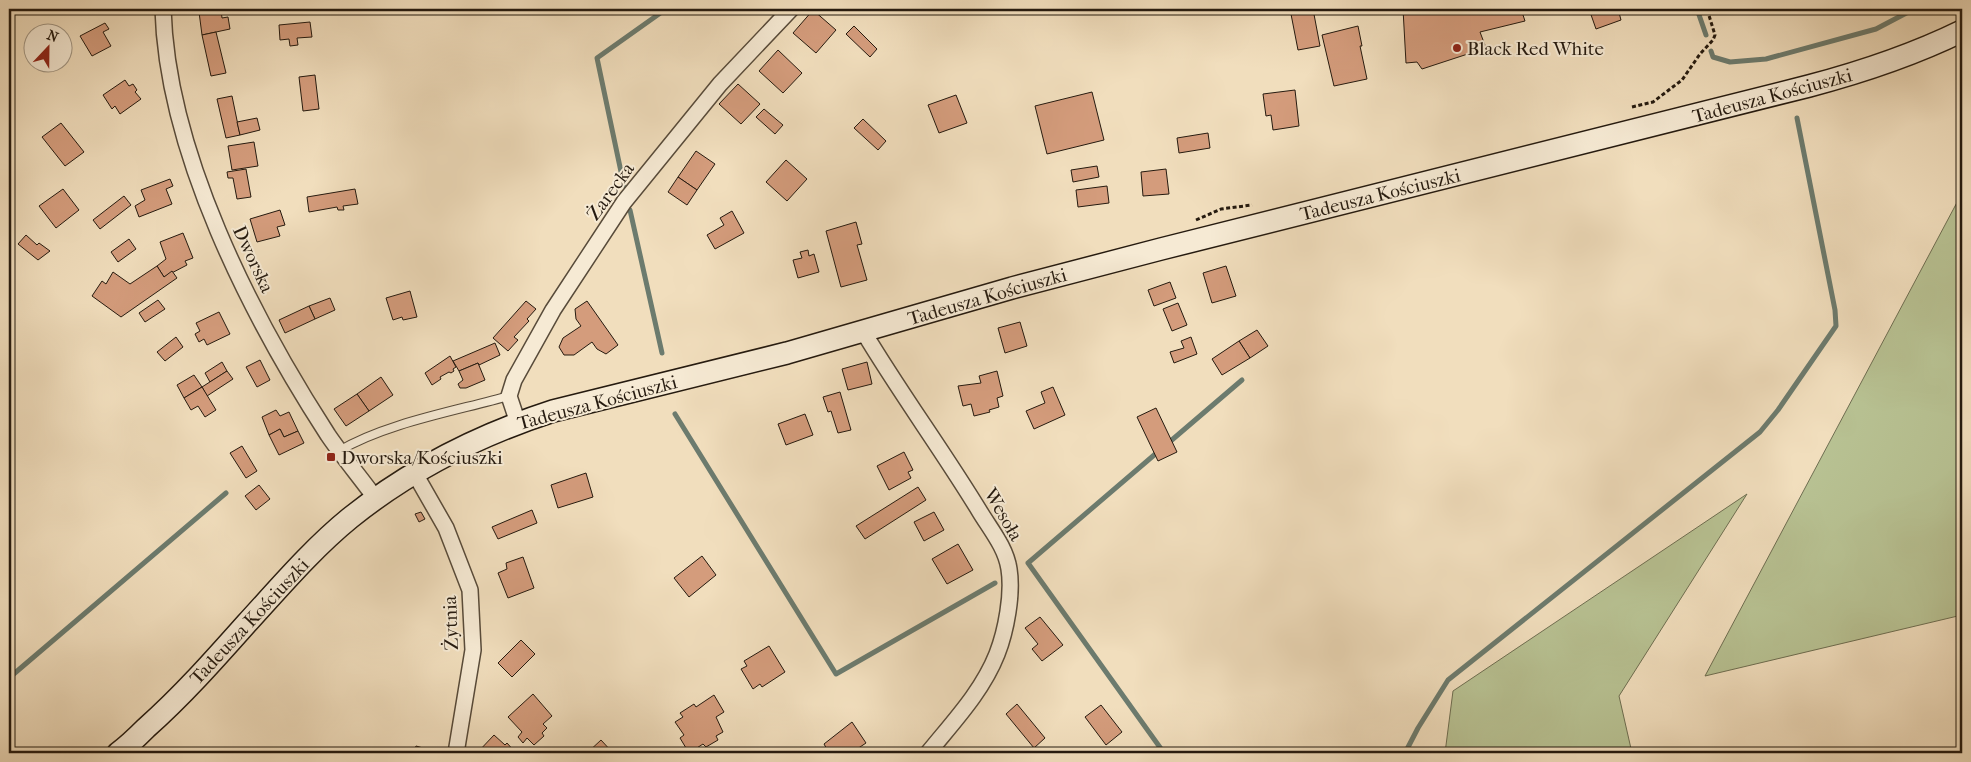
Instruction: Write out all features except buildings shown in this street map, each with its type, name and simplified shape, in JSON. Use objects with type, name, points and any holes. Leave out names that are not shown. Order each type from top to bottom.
[{"type":"main road","name":"Tadeusza Kościuszki","points":[[118,753],[190,686],[312,553],[349,519],[414,472],[469,443],[518,423],[554,411],[787,353],[1012,288],[1161,249],[1773,96],[1881,64],[1917,51],[1962,31]]},
{"type":"street","name":"Dworska","points":[[163,9],[167,58],[178,108],[192,157],[226,248],[286,364],[339,451],[376,499]]},
{"type":"street","name":"Żarecka","points":[[509,396],[514,380],[553,310],[624,202],[720,84],[791,9]]},
{"type":"street","name":"Wesoła","points":[[863,331],[894,382],[969,493],[1004,552],[1009,568],[1011,598],[997,654],[976,694],[928,753]]},
{"type":"street","points":[[509,396],[518,423]]},
{"type":"street","name":"Żytnia","points":[[414,472],[446,528],[470,590],[473,650],[456,753]]},
{"type":"lane","points":[[339,451],[357,440],[397,426],[509,396]]},
{"type":"path","points":[[1632,107],[1652,102],[1682,80],[1700,54],[1713,40],[1715,35],[1706,9]]},
{"type":"green space","points":[[1962,193],[1962,615],[1705,676]]},
{"type":"green space","points":[[1747,494],[1619,696],[1632,753],[1445,753],[1453,691]]},
{"type":"waterway","points":[[624,186],[597,58],[666,9]]},
{"type":"waterway","points":[[1697,9],[1706,35]]},
{"type":"waterway","points":[[1711,51],[1713,57],[1730,62],[1766,59],[1876,29],[1914,9]]},
{"type":"waterway","points":[[1405,753],[1448,680],[1760,432],[1778,410],[1836,326],[1835,310],[1797,118]]},
{"type":"waterway","points":[[630,210],[662,353]]},
{"type":"waterway","points":[[1166,445],[1242,380]]},
{"type":"waterway","points":[[675,414],[836,674],[995,583]]},
{"type":"waterway","points":[[1160,450],[1028,563],[1164,753]]},
{"type":"waterway","points":[[9,678],[226,493]]},
{"type":"place","name":"Black Red White","points":[[1457,48]]},
{"type":"place","name":"Dworska/Kościuszki","points":[[331,457]]}]
